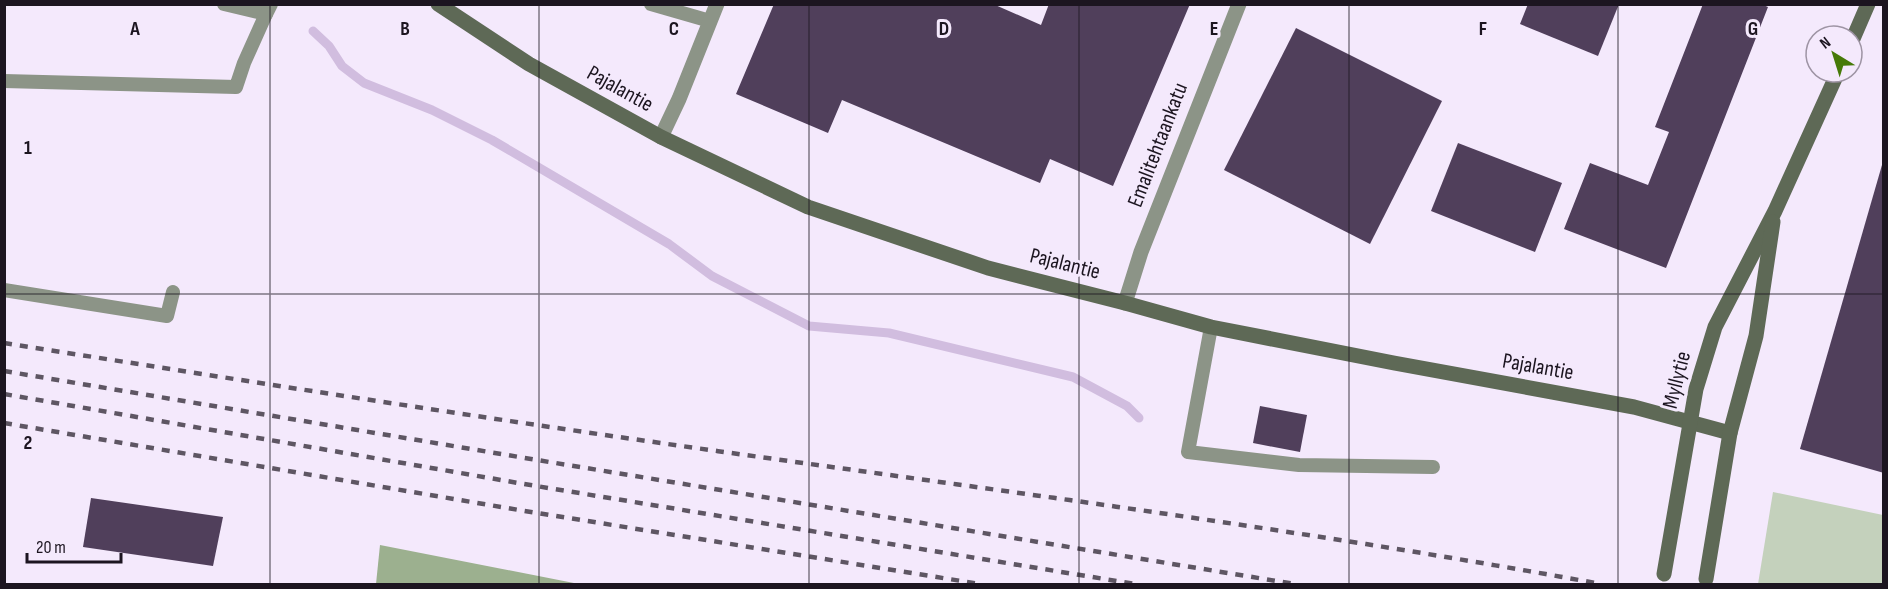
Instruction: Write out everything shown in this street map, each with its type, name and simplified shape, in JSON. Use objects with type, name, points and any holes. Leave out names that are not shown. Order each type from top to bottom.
[{"type":"street","name":"Pajalantie","points":[[438,4],[529,64],[661,137],[808,207],[988,268],[1211,327],[1635,407],[1730,433]]},
{"type":"street","points":[[661,137],[679,99],[717,4]]},
{"type":"street","name":"Emalitehtaankatu","points":[[1125,303],[1140,252],[1239,4]]},
{"type":"street","points":[[1859,24],[1868,4]]},
{"type":"street","name":"Myllytie","points":[[1664,574],[1696,389],[1715,327],[1775,211],[1833,84]]},
{"type":"street","name":"Myllytie","points":[[1706,579],[1730,433],[1756,336],[1775,211]]},
{"type":"lane","points":[[4,81],[236,87],[244,63],[269,9],[224,4]]},
{"type":"lane","points":[[651,4],[710,21]]},
{"type":"lane","points":[[4,290],[167,316],[173,292]]},
{"type":"lane","points":[[1211,327],[1188,452],[1299,465],[1433,467]]},
{"type":"green space","points":[[1773,492],[1883,515],[1883,584],[1758,584]]},
{"type":"green space","points":[[380,545],[579,584],[376,584]]},
{"type":"building","points":[[774,4],[993,4],[1041,25],[1049,4],[1190,4],[1113,186],[1050,159],[1040,183],[842,100],[828,133],[736,94]]},
{"type":"building","points":[[1528,4],[1619,4],[1598,56],[1520,24]]},
{"type":"building","points":[[1703,4],[1761,4],[1768,7],[1666,268],[1564,229],[1590,163],[1648,185],[1669,132],[1655,127]]},
{"type":"building","points":[[1296,28],[1442,101],[1370,244],[1224,170]]},
{"type":"building","points":[[1458,143],[1562,183],[1535,252],[1431,211]]},
{"type":"building","points":[[1884,158],[1884,473],[1800,449]]},
{"type":"building","points":[[1260,406],[1307,415],[1300,452],[1253,443]]},
{"type":"building","points":[[91,498],[223,517],[213,566],[83,547]]},
{"type":"waterway","points":[[313,31],[329,46],[342,66],[364,83],[432,110],[492,140],[669,244],[712,276],[809,326],[889,333],[1073,377],[1127,406],[1139,418]]},
{"type":"railway","points":[[4,343],[534,425],[1268,529],[1601,584]]},
{"type":"railway","points":[[4,371],[1295,584]]},
{"type":"railway","points":[[4,394],[524,484],[1135,584]]},
{"type":"railway","points":[[4,423],[519,510],[980,584]]}]
